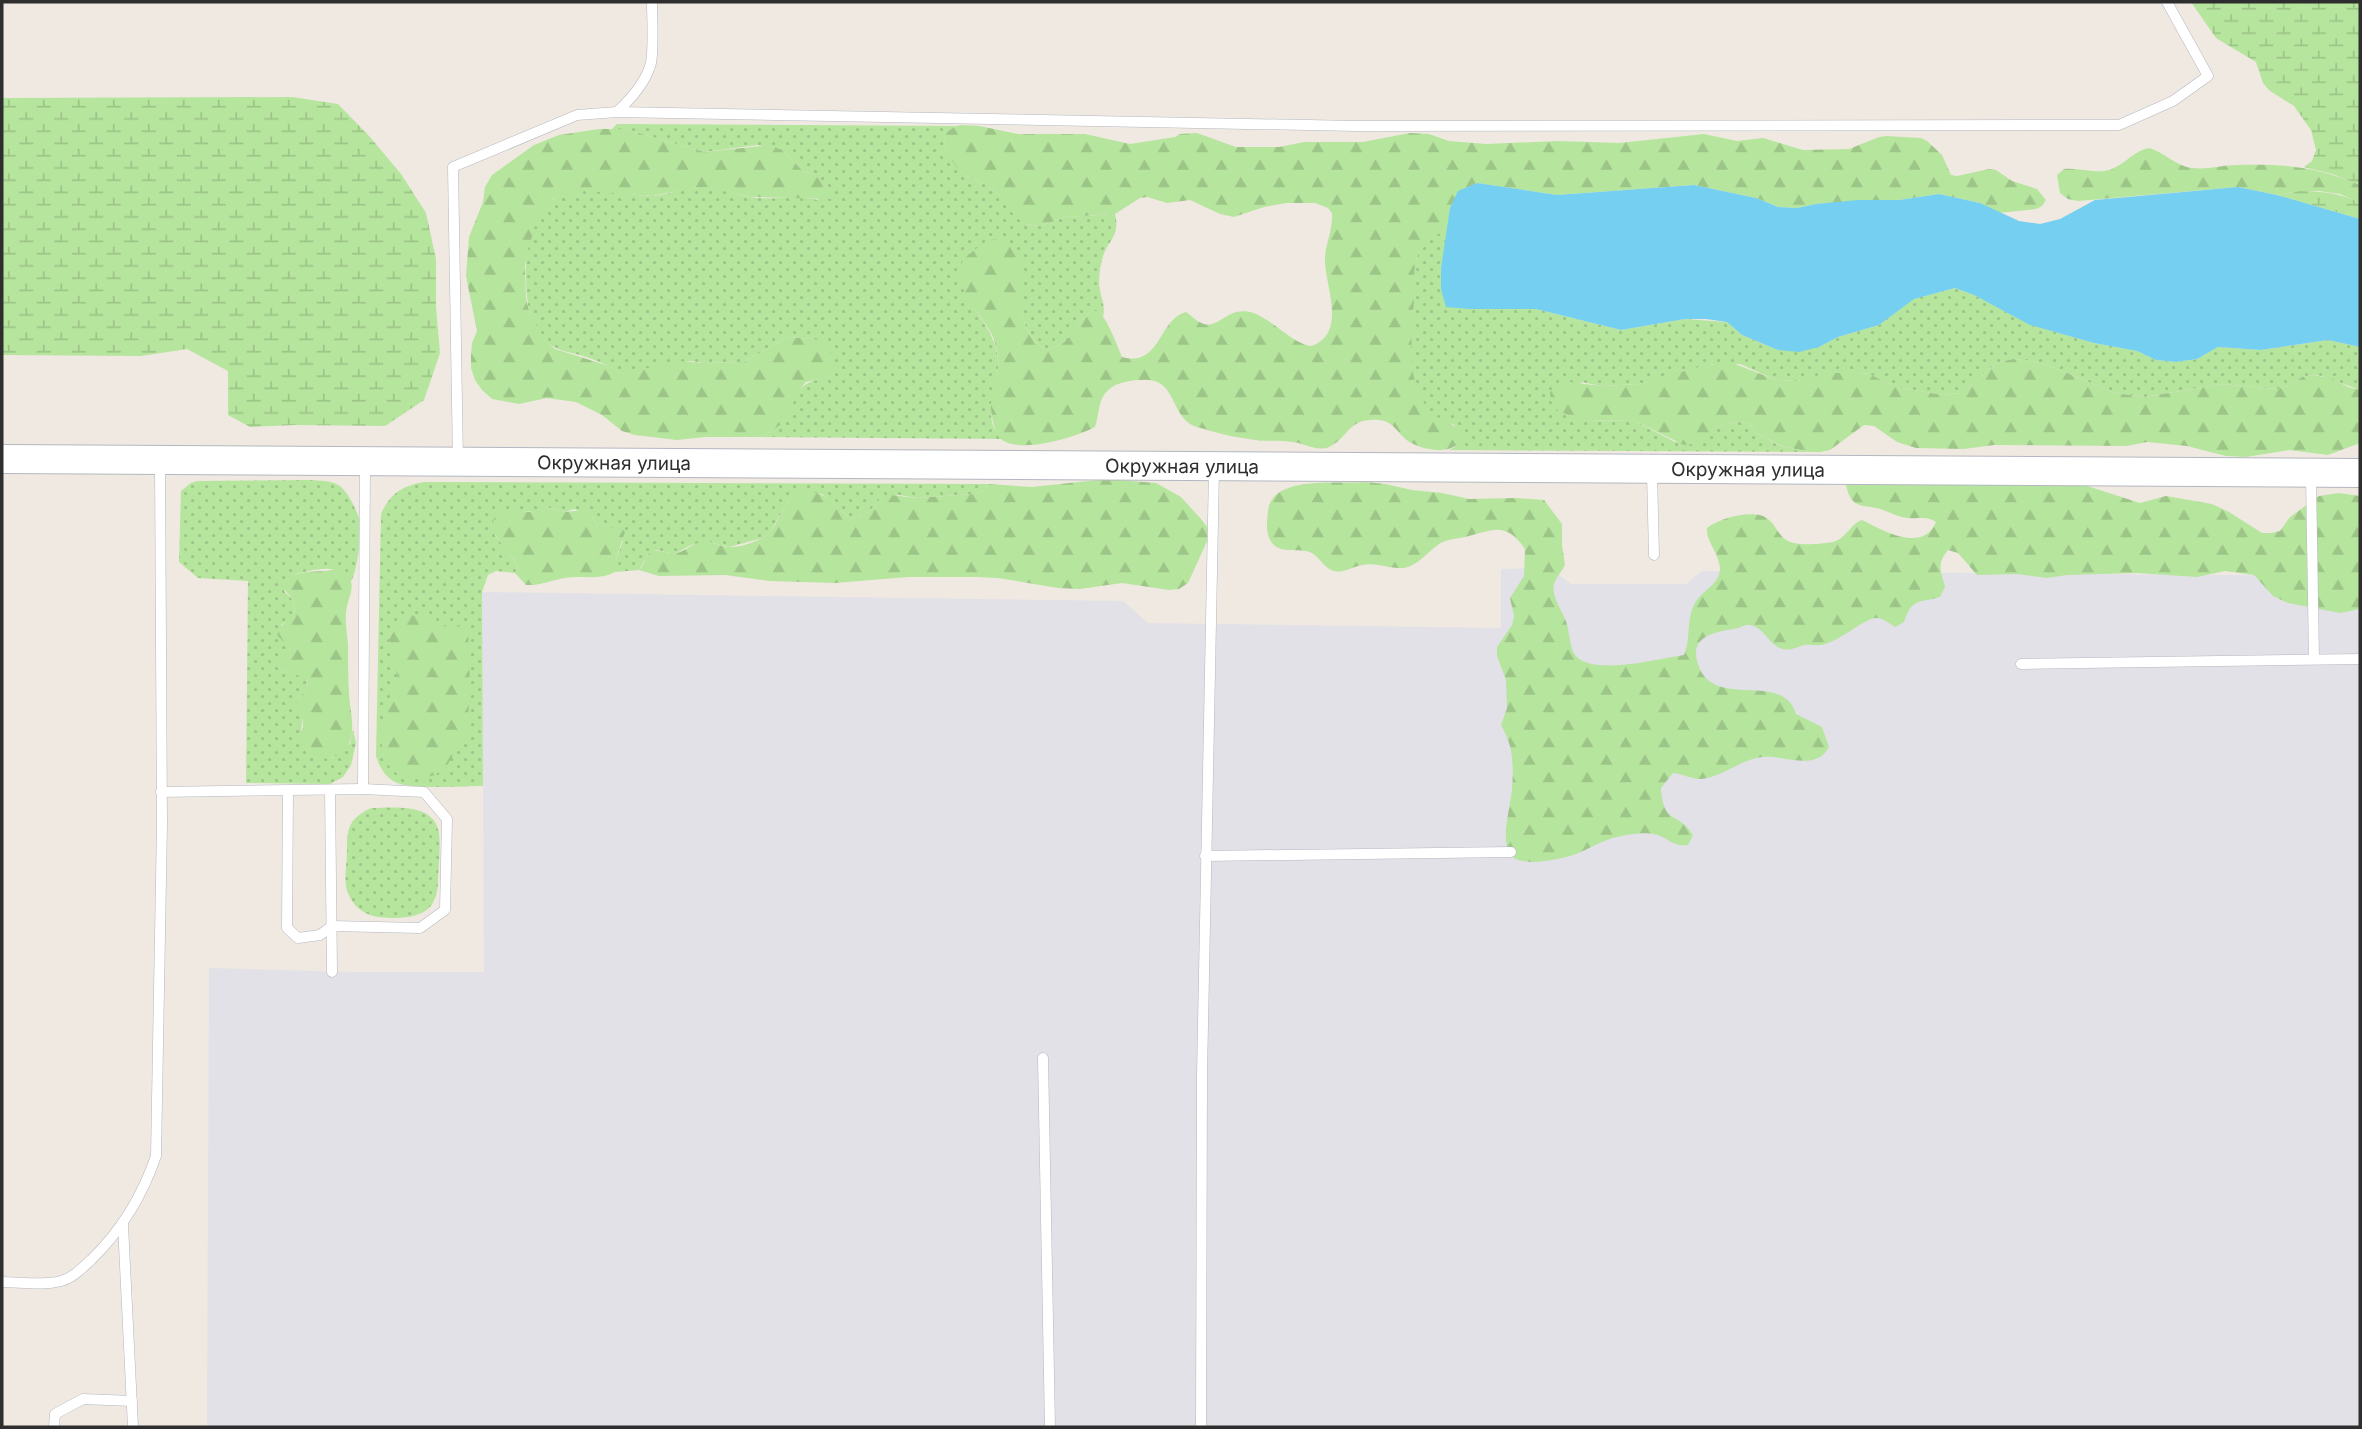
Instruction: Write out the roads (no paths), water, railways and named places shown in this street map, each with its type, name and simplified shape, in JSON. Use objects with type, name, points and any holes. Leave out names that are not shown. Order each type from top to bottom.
[{"type":"main road","name":"Окружная улица","points":[[2,459],[2360,473]]},
{"type":"lane","points":[[617,112],[636,91],[651,63],[652,2]]},
{"type":"lane","points":[[458,461],[453,167],[577,115],[617,112],[1357,127],[2119,125],[2173,101],[2208,76],[2167,2]]},
{"type":"lane","points":[[2,1282],[58,1282],[70,1278],[105,1246],[123,1225],[146,1185],[156,1156],[161,792],[160,460]]},
{"type":"lane","points":[[363,789],[365,461]]},
{"type":"lane","points":[[1201,1427],[1202,1076],[1214,466]]},
{"type":"lane","points":[[1652,469],[1654,555]]},
{"type":"lane","points":[[2311,473],[2315,659]]},
{"type":"lane","points":[[2021,664],[2360,659]]},
{"type":"lane","points":[[161,792],[288,790],[330,790],[363,789],[424,792],[447,819],[445,910],[419,928],[332,926],[320,935],[298,938],[287,928],[288,790]]},
{"type":"lane","points":[[330,790],[332,972]]},
{"type":"lane","points":[[1205,856],[1511,852]]},
{"type":"lane","points":[[1043,1058],[1050,1427]]},
{"type":"lane","points":[[123,1225],[133,1427]]},
{"type":"lane","points":[[54,1427],[55,1414],[83,1399],[132,1401]]},
{"type":"water","points":[[1477,183],[1557,195],[1694,185],[1756,198],[1778,207],[1797,208],[1816,204],[1899,200],[1939,194],[1980,203],[2019,221],[2040,224],[2060,219],[2095,200],[2238,187],[2277,195],[2360,219],[2360,347],[2328,340],[2261,350],[2218,347],[2197,359],[2176,362],[2156,360],[2137,351],[2094,343],[2030,325],[1974,295],[1955,288],[1914,299],[1879,325],[1799,352],[1778,350],[1742,335],[1727,322],[1706,319],[1685,319],[1621,330],[1536,309],[1446,307],[1441,289],[1441,268],[1450,208],[1458,191]]}]
